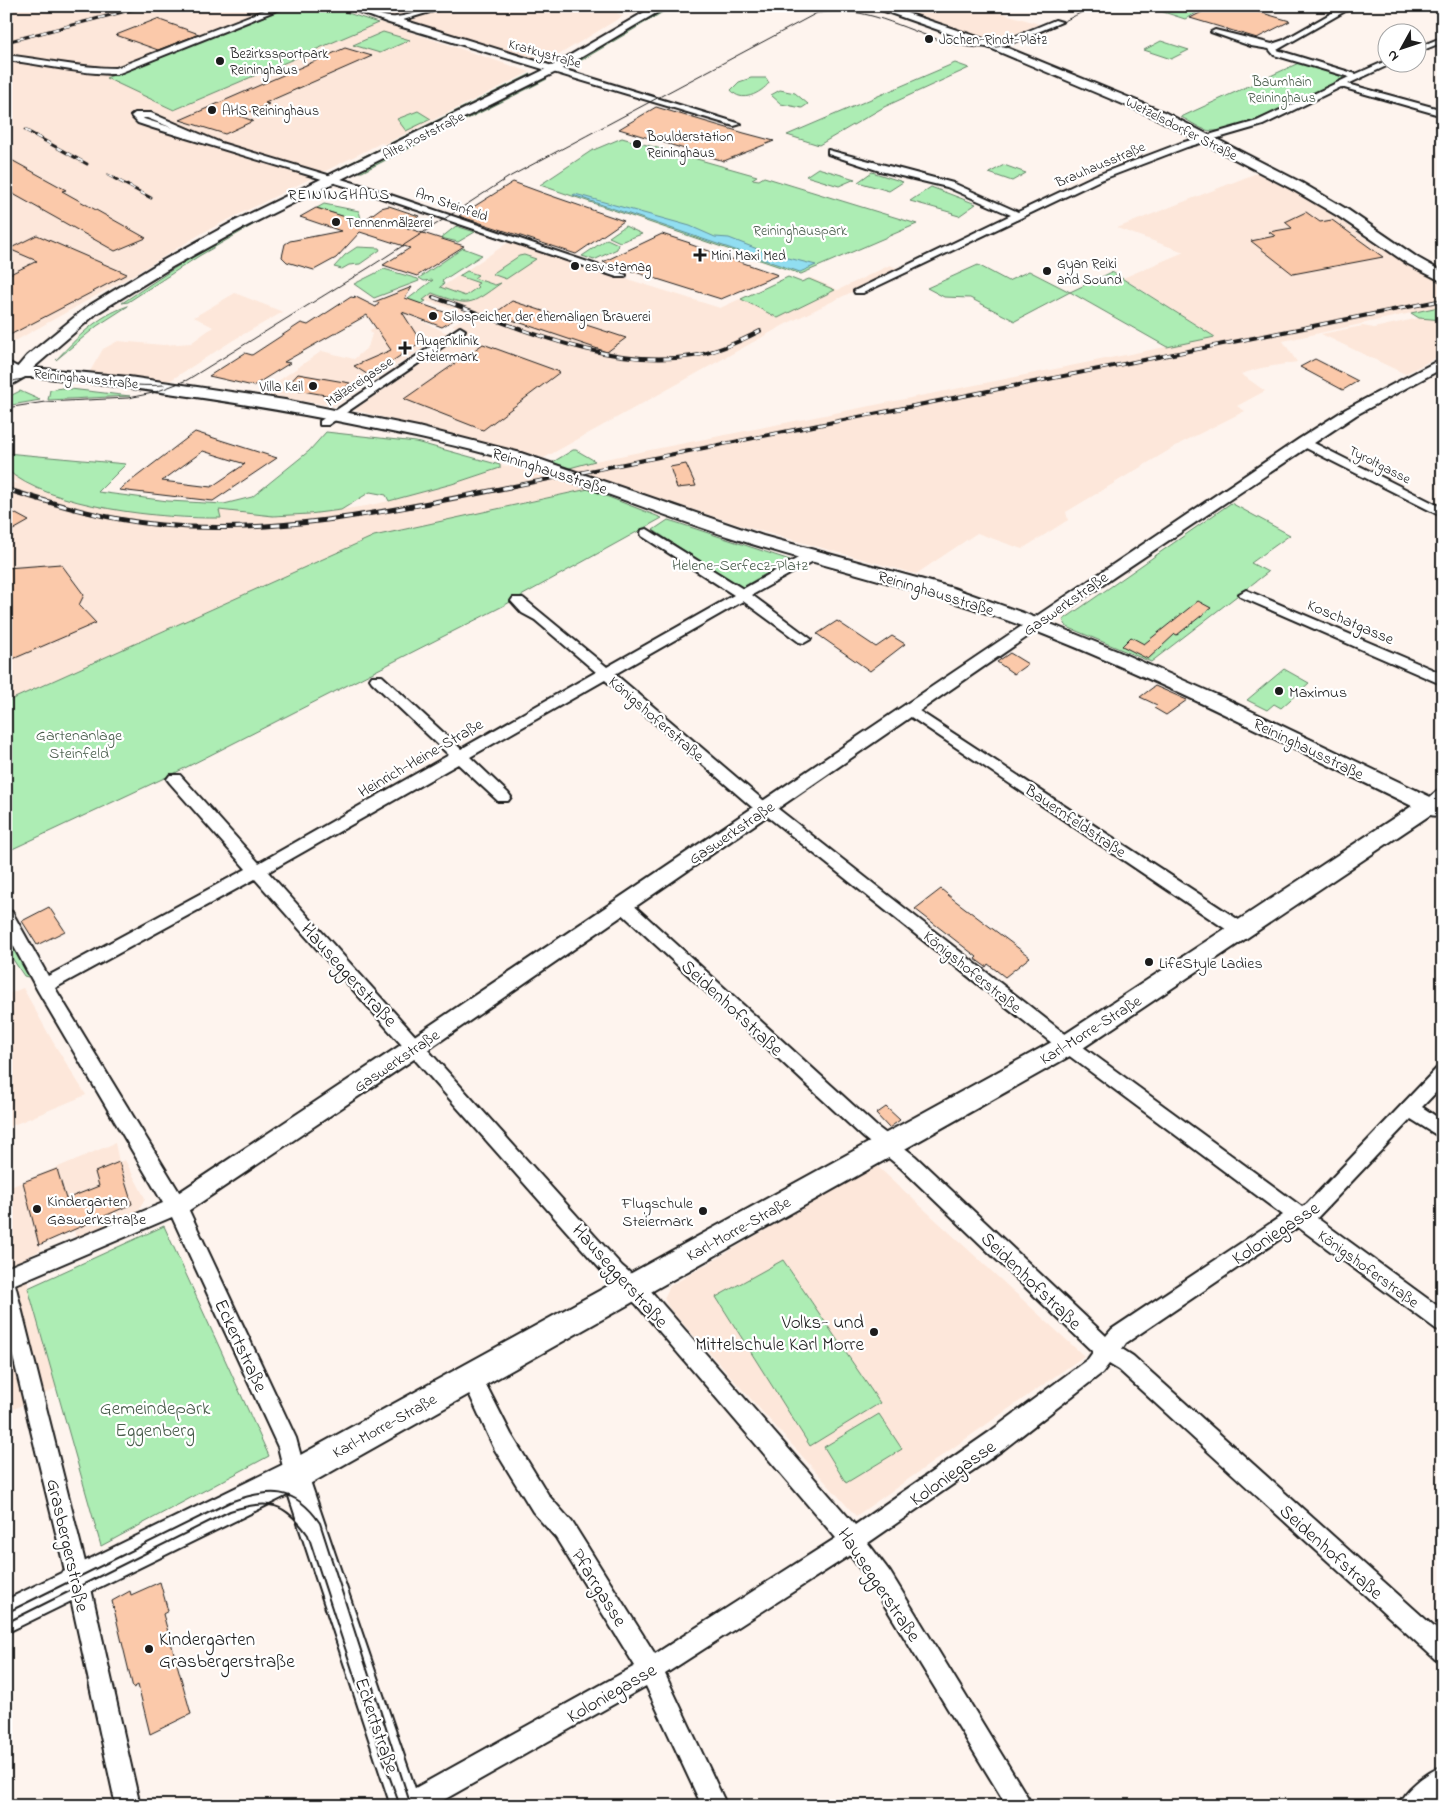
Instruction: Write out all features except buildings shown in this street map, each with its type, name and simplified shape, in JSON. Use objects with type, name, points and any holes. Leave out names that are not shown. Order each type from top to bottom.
[{"type":"main road","name":"Alte Poststraße","points":[[6,392],[30,375],[117,300],[168,270],[179,258],[236,226],[554,69],[663,6]]},
{"type":"main road","name":"Wetzelsdorfer Straße","points":[[875,6],[996,46],[1160,114],[1319,199],[1443,278]]},
{"type":"main road","name":"Alte Poststraße","points":[[6,383],[30,375]]},
{"type":"main road","name":"Reininghausstraße","points":[[30,375],[159,390],[330,419],[367,429],[408,430],[515,457],[682,516],[812,556],[946,592],[1034,624],[1110,655],[1438,804]]},
{"type":"main road","name":"Karl-Morre-Straße","points":[[6,1617],[295,1475],[1068,1045],[1438,804]]},
{"type":"street","points":[[6,57],[42,61],[91,71],[117,71],[283,6]]},
{"type":"street","name":"Kratkystraße","points":[[347,6],[737,124]]},
{"type":"street","points":[[392,21],[446,6]]},
{"type":"street","points":[[1215,32],[1274,47],[1287,42],[1350,6]]},
{"type":"street","points":[[996,46],[1058,22]]},
{"type":"street","points":[[1426,47],[1443,39]]},
{"type":"street","points":[[1274,47],[1273,51],[1278,53],[1357,77]]},
{"type":"street","name":"Brauhausstraße","points":[[859,291],[1095,179],[1184,145],[1260,123],[1376,69]]},
{"type":"street","points":[[1340,84],[1443,113]]},
{"type":"street","name":"Am Steinfeld","points":[[217,143],[148,115],[135,116],[140,121],[332,179],[621,275]]},
{"type":"street","points":[[831,152],[924,180],[944,189],[974,196],[1020,216]]},
{"type":"street","name":"Mälzereigasse","points":[[330,419],[460,330]]},
{"type":"street","name":"Gaswerkstraße","points":[[6,1278],[177,1206],[415,1047],[1304,442],[1351,412],[1443,362]]},
{"type":"street","points":[[6,364],[30,375]]},
{"type":"street","name":"Tyroltgasse","points":[[1304,442],[1443,513]]},
{"type":"street","points":[[647,533],[743,595],[804,639]]},
{"type":"street","name":"Heinrich-Heine-Straße","points":[[42,981],[257,871],[604,672],[812,556]]},
{"type":"street","name":"Koschatgasse","points":[[1246,594],[1443,680]]},
{"type":"street","name":"Königshoferstraße","points":[[518,601],[527,610],[540,617],[766,809],[1068,1045],[1443,1322]]},
{"type":"street","points":[[377,679],[503,797]]},
{"type":"street","name":"Bauernfeldstraße","points":[[910,710],[1242,931]]},
{"type":"street","name":"Hauseggerstraße","points":[[175,779],[631,1288],[643,1297],[853,1540],[882,1580],[1021,1806]]},
{"type":"street","name":"Seidenhofstraße","points":[[623,905],[870,1132],[908,1162],[1107,1351],[1126,1364],[1443,1652]]},
{"type":"street","name":"Eckertstraße","points":[[6,916],[70,1032],[177,1206],[288,1446],[295,1475],[407,1806]]},
{"type":"street","name":"Koloniegasse","points":[[407,1806],[651,1670],[853,1540],[996,1442],[1095,1366],[1118,1336],[1286,1223],[1314,1210],[1443,1072]]},
{"type":"street","points":[[1410,1109],[1443,1131]]},
{"type":"street","name":"Grasbergerstraße","points":[[6,1286],[78,1582],[128,1806]]},
{"type":"street","name":"Pfarrgasse","points":[[471,1376],[504,1442],[543,1508],[564,1530],[651,1670],[715,1806]]},
{"type":"street","points":[[1410,1806],[1443,1778]]},
{"type":"shaded area","points":[[6,6],[294,6],[239,25],[107,78],[174,110],[380,22],[530,72],[385,144],[381,143],[204,232],[135,274],[6,346]]},
{"type":"shaded area","points":[[360,6],[603,6],[623,16],[547,62],[402,21]]},
{"type":"shaded area","points":[[880,6],[979,6],[1039,24],[996,42]]},
{"type":"shaded area","points":[[1257,173],[1311,200],[1371,242],[1443,284],[1443,306],[1283,341],[1297,362],[1261,368],[1241,374],[1265,391],[1237,406],[1245,411],[1181,443],[1066,512],[1068,520],[1022,549],[977,533],[916,574],[746,527],[599,479],[588,489],[374,536],[6,702],[6,481],[20,484],[6,476],[6,469],[28,484],[46,492],[86,503],[128,511],[188,519],[220,518],[218,510],[273,516],[309,514],[389,501],[452,484],[500,468],[500,465],[523,468],[544,474],[595,461],[1215,337],[1123,278],[1184,252],[1117,228]]},
{"type":"shaded area","points":[[509,242],[720,308],[788,277],[801,282],[811,278],[838,290],[890,265],[899,269],[784,325],[544,458],[354,410],[467,332],[452,325],[464,318],[463,312],[422,300]]},
{"type":"shaded area","points":[[235,293],[283,312],[235,339],[171,380],[154,381],[89,373],[103,349],[118,341],[163,345],[191,343],[213,327],[194,317]]},
{"type":"shaded area","points":[[403,312],[449,334],[424,347],[334,406],[259,394],[322,351],[354,359],[368,347],[372,334],[370,330]]},
{"type":"shaded area","points":[[1419,318],[1443,320],[1443,354],[1405,374],[1321,334],[1363,326],[1374,328]]},
{"type":"shaded area","points":[[23,988],[53,1042],[86,1095],[6,1128],[6,995]]},
{"type":"shaded area","points":[[115,1143],[119,1162],[125,1160],[145,1198],[139,1210],[76,1238],[74,1230],[40,1245],[41,1250],[27,1257],[28,1288],[56,1388],[6,1413],[6,1189]]},
{"type":"shaded area","name":"Volks- und Mittelschule Karl Morre","points":[[876,1165],[1084,1356],[856,1516],[669,1308],[664,1298],[670,1286]]},
{"type":"green space","name":"Bezirkssportpark Reininghaus","points":[[294,6],[327,6],[378,23],[174,110],[106,78],[239,25]]},
{"type":"green space","points":[[668,6],[673,6],[575,64],[569,65]]},
{"type":"green space","points":[[1145,6],[1209,6],[1185,19]]},
{"type":"green space","points":[[383,32],[410,40],[380,53],[353,45]]},
{"type":"green space","points":[[1161,41],[1189,50],[1171,59],[1144,50]]},
{"type":"green space","name":"Baumhain Reininghaus","points":[[1303,61],[1344,78],[1279,110],[1224,130],[1208,131],[1181,117]]},
{"type":"green space","points":[[955,63],[969,68],[884,107],[819,145],[787,135]]},
{"type":"green space","points":[[531,74],[536,75],[342,167]]},
{"type":"green space","points":[[545,77],[547,79],[362,172],[357,172]]},
{"type":"green space","points":[[751,78],[766,78],[769,83],[751,96],[740,96],[731,90],[739,82]]},
{"type":"green space","points":[[780,90],[795,93],[808,104],[802,108],[781,104],[771,95]]},
{"type":"green space","points":[[418,111],[431,119],[406,131],[397,119]]},
{"type":"green space","name":"Reininghauspark","points":[[622,138],[757,176],[752,179],[759,180],[764,177],[917,224],[801,274],[540,185],[591,151]]},
{"type":"green space","points":[[1004,165],[1026,173],[1012,181],[989,173]]},
{"type":"green space","points":[[818,168],[855,179],[839,186],[806,176]]},
{"type":"green space","points":[[872,172],[903,182],[889,191],[858,182]]},
{"type":"green space","points":[[931,187],[976,204],[959,216],[910,201]]},
{"type":"green space","points":[[324,204],[359,211],[361,219],[357,221],[317,208]]},
{"type":"green space","points":[[265,218],[199,256],[128,302],[122,303],[187,260]]},
{"type":"green space","points":[[456,226],[475,232],[458,242],[441,238]]},
{"type":"green space","points":[[625,226],[642,234],[620,242],[609,237]]},
{"type":"green space","points":[[607,239],[618,244],[617,249],[594,260],[582,256]]},
{"type":"green space","points":[[357,247],[379,248],[380,250],[360,264],[349,265],[342,269],[334,267],[345,255]]},
{"type":"green space","points":[[463,248],[482,255],[442,281],[444,284],[440,287],[465,296],[478,287],[476,285],[479,283],[459,276],[467,271],[478,275],[474,278],[495,285],[501,283],[469,302],[454,301],[432,293],[423,300],[426,301],[408,313],[400,305],[433,280],[424,281],[419,278]]},
{"type":"green space","points":[[524,255],[536,259],[506,279],[492,274],[519,256]]},
{"type":"green space","points":[[978,265],[1008,281],[1029,271],[1070,292],[1015,321],[970,298],[944,297],[927,288]]},
{"type":"green space","points":[[384,269],[418,279],[419,281],[374,298],[354,284]]},
{"type":"green space","points":[[1112,272],[1215,337],[1167,347],[1070,292]]},
{"type":"green space","points":[[788,277],[801,282],[809,279],[835,290],[778,318],[741,299]]},
{"type":"green space","points":[[128,306],[97,326],[56,360],[80,335],[97,321]]},
{"type":"green space","points":[[1443,306],[1443,320],[1419,318],[1411,313]]},
{"type":"green space","points":[[62,388],[130,396],[48,400],[50,390]]},
{"type":"green space","points":[[20,391],[40,400],[6,406],[6,398]]},
{"type":"green space","points":[[326,432],[416,442],[500,465],[500,468],[452,484],[389,501],[386,495],[370,492],[341,510],[273,516],[219,510],[221,518],[139,513],[78,502],[25,482],[6,469],[6,453],[126,464],[98,492],[168,501],[224,504],[252,497],[309,451]]},
{"type":"green space","points":[[573,450],[595,461],[566,469],[553,462]]},
{"type":"green space","name":"Gartenanlage Steinfeld","points":[[588,489],[662,518],[503,606],[175,773],[6,852],[6,702],[374,536]]},
{"type":"green space","points":[[1231,503],[1290,535],[1251,563],[1268,572],[1151,662],[1067,627],[1063,620]]},
{"type":"green space","name":"Helene-Serfecz-Platz","points":[[668,520],[790,560],[741,588],[653,530]]},
{"type":"green space","name":"Maximus","points":[[1284,669],[1309,683],[1281,708],[1274,704],[1267,710],[1247,700]]},
{"type":"green space","points":[[6,931],[31,974],[28,977],[24,976],[6,949]]},
{"type":"green space","name":"Gemeindepark Eggenberg","points":[[164,1226],[269,1456],[101,1546],[28,1288]]},
{"type":"green space","points":[[783,1260],[880,1403],[810,1446],[716,1297]]},
{"type":"green space","points":[[879,1414],[902,1449],[846,1483],[824,1447]]},
{"type":"water","points":[[573,195],[690,226],[715,237],[729,238],[765,252],[816,265],[800,272]]},
{"type":"tram line","points":[[6,408],[45,402],[128,398],[153,393],[187,380],[370,267],[509,177],[817,13],[859,13],[952,44],[984,48],[1013,44],[1027,39],[1095,6]]},
{"type":"tram line","points":[[6,383],[26,378],[65,377],[124,384],[164,385]]},
{"type":"tram line","points":[[6,1613],[230,1502],[257,1494],[280,1493],[291,1496],[311,1511],[320,1523],[411,1806]]},
{"type":"tram line","points":[[6,1623],[230,1511],[256,1505],[275,1506],[291,1516],[308,1535],[361,1697],[400,1806]]},
{"type":"railway","points":[[6,42],[146,6]]},
{"type":"railway","points":[[25,130],[87,164]]},
{"type":"railway","points":[[108,175],[151,198]]},
{"type":"railway","points":[[433,297],[560,342],[626,357],[660,359],[693,356],[728,346],[760,331]]},
{"type":"railway","points":[[504,488],[1443,300]]},
{"type":"railway","points":[[6,489],[102,516],[141,523],[205,527],[249,527],[336,519],[510,487]]},
{"type":"place","name":"Jochen-Rindt-Platz","points":[[929,39]]},
{"type":"place","name":"Bezirkssportpark Reininghaus","points":[[220,61]]},
{"type":"place","name":"AHS Reininghaus","points":[[212,110]]},
{"type":"place","name":"Boulderstation Reininghaus","points":[[637,144]]},
{"type":"place","name":"Tennenmälzerei","points":[[336,222]]},
{"type":"place","name":"Mini Maxi Med","points":[[700,255]]},
{"type":"place","name":"esv stamag","points":[[575,266]]},
{"type":"place","name":"Gyan Reiki and Sound","points":[[1047,271]]},
{"type":"place","name":"Silospeicher der ehemaligen Brauerei","points":[[433,316]]},
{"type":"place","name":"Augenklinik Steiermark","points":[[405,348]]},
{"type":"place","name":"Villa Keil","points":[[313,386]]},
{"type":"place","name":"Maximus","points":[[1279,691]]},
{"type":"place","name":"LifeStyle Ladies","points":[[1149,962]]},
{"type":"place","name":"Kindergarten Gaswerkstraße","points":[[37,1209]]},
{"type":"place","name":"Flugschule Steiermark","points":[[703,1211]]},
{"type":"place","name":"Volks- und Mittelschule Karl Morre","points":[[874,1332]]},
{"type":"place","name":"Kindergarten Grasbergerstraße","points":[[149,1649]]},
{"type":"district","name":"REININGHAUS","points":[[339,194]]}]
